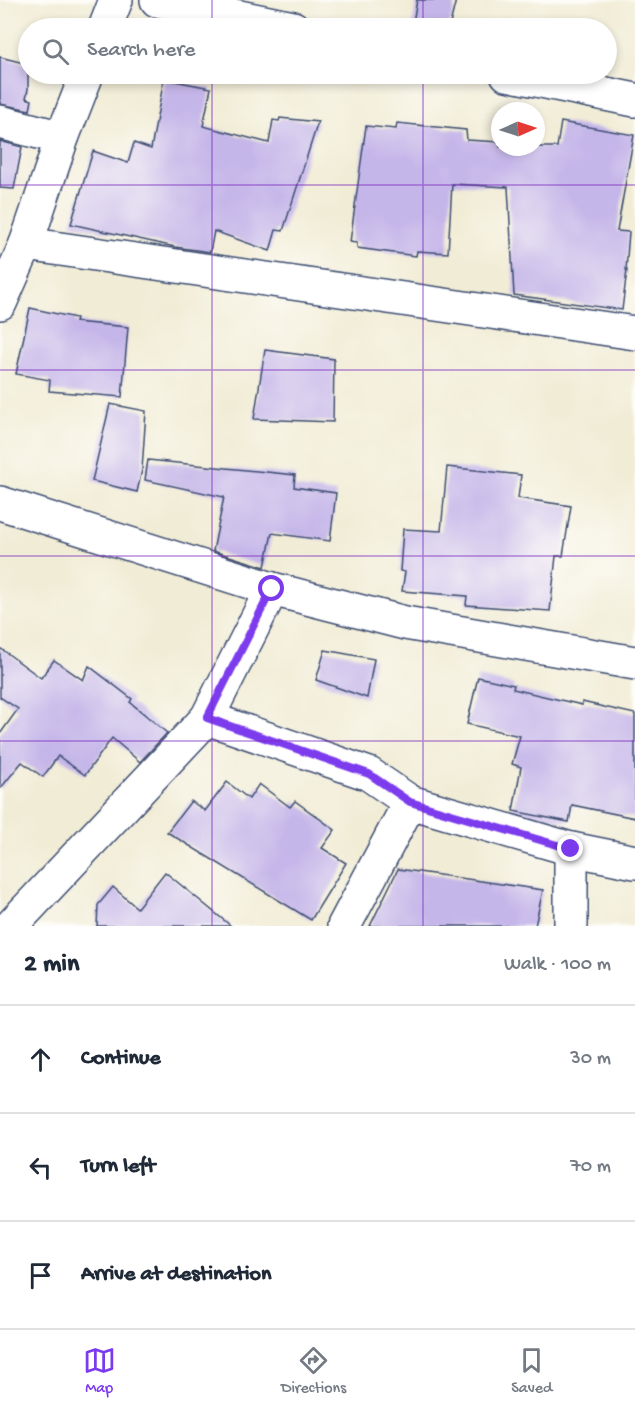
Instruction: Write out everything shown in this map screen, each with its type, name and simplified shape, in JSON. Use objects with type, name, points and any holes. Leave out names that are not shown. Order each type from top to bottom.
[{"type":"street","points":[[109,18],[116,0]]},
{"type":"street","points":[[157,0],[244,18]]},
{"type":"street","points":[[0,303],[26,244],[83,84]]},
{"type":"street","points":[[556,84],[635,100]]},
{"type":"street","points":[[0,122],[62,138]]},
{"type":"street","points":[[26,244],[635,333]]},
{"type":"street","points":[[0,503],[272,589],[405,623],[635,663]]},
{"type":"street","points":[[11,926],[207,718],[272,589]]},
{"type":"street","points":[[207,718],[369,774],[410,802],[571,849],[635,862]]},
{"type":"street","points":[[344,926],[410,802]]},
{"type":"street","points":[[571,849],[571,926]]},
{"type":"building","points":[[417,0],[456,0],[452,18],[414,18]]},
{"type":"building","points":[[0,57],[18,62],[18,84],[28,84],[26,98],[32,100],[30,110],[0,104]]},
{"type":"building","points":[[163,84],[190,84],[211,88],[203,126],[269,143],[273,120],[279,121],[280,118],[318,122],[283,231],[276,230],[270,251],[214,231],[210,252],[175,247],[71,224],[93,151],[128,163],[134,143],[151,149]]},
{"type":"building","points":[[561,122],[634,135],[617,231],[629,232],[622,310],[514,295],[508,187],[452,184],[448,253],[417,251],[416,256],[357,248],[357,243],[350,242],[366,126],[396,129],[397,123],[466,130],[467,140],[491,141],[491,156],[545,156],[545,147],[557,147]]},
{"type":"building","points":[[0,141],[22,147],[14,189],[0,188]]},
{"type":"building","points":[[30,308],[76,318],[75,322],[128,327],[122,397],[49,391],[50,380],[16,374]]},
{"type":"building","points":[[265,350],[334,359],[333,422],[254,419]]},
{"type":"building","points":[[110,404],[146,411],[142,470],[137,492],[92,481]]},
{"type":"building","points":[[148,460],[295,475],[294,487],[336,493],[330,541],[272,533],[265,567],[213,551],[224,497],[145,480]]},
{"type":"building","points":[[447,467],[521,475],[518,498],[571,506],[563,556],[556,556],[550,611],[466,605],[467,596],[402,591],[405,572],[400,571],[403,529],[441,531]]},
{"type":"building","points":[[0,648],[41,678],[54,660],[83,680],[89,666],[132,699],[130,702],[167,733],[140,762],[112,738],[85,775],[58,756],[43,777],[22,762],[0,789],[0,734],[18,709],[0,697]]},
{"type":"building","points":[[325,650],[374,659],[367,698],[316,680]]},
{"type":"building","points":[[478,677],[514,685],[513,689],[582,705],[582,702],[635,714],[635,818],[572,805],[569,822],[513,811],[521,767],[512,764],[520,736],[467,724]]},
{"type":"building","points":[[227,782],[249,799],[259,784],[290,807],[295,801],[335,830],[322,848],[346,863],[311,920],[167,832],[191,801],[205,811]]},
{"type":"building","points":[[398,869],[543,890],[535,926],[370,926]]},
{"type":"building","points":[[165,872],[231,926],[97,926],[98,905],[113,887],[137,908]]},
{"type":"route","points":[[272,589],[207,718],[369,774],[410,802],[571,849]]}]
